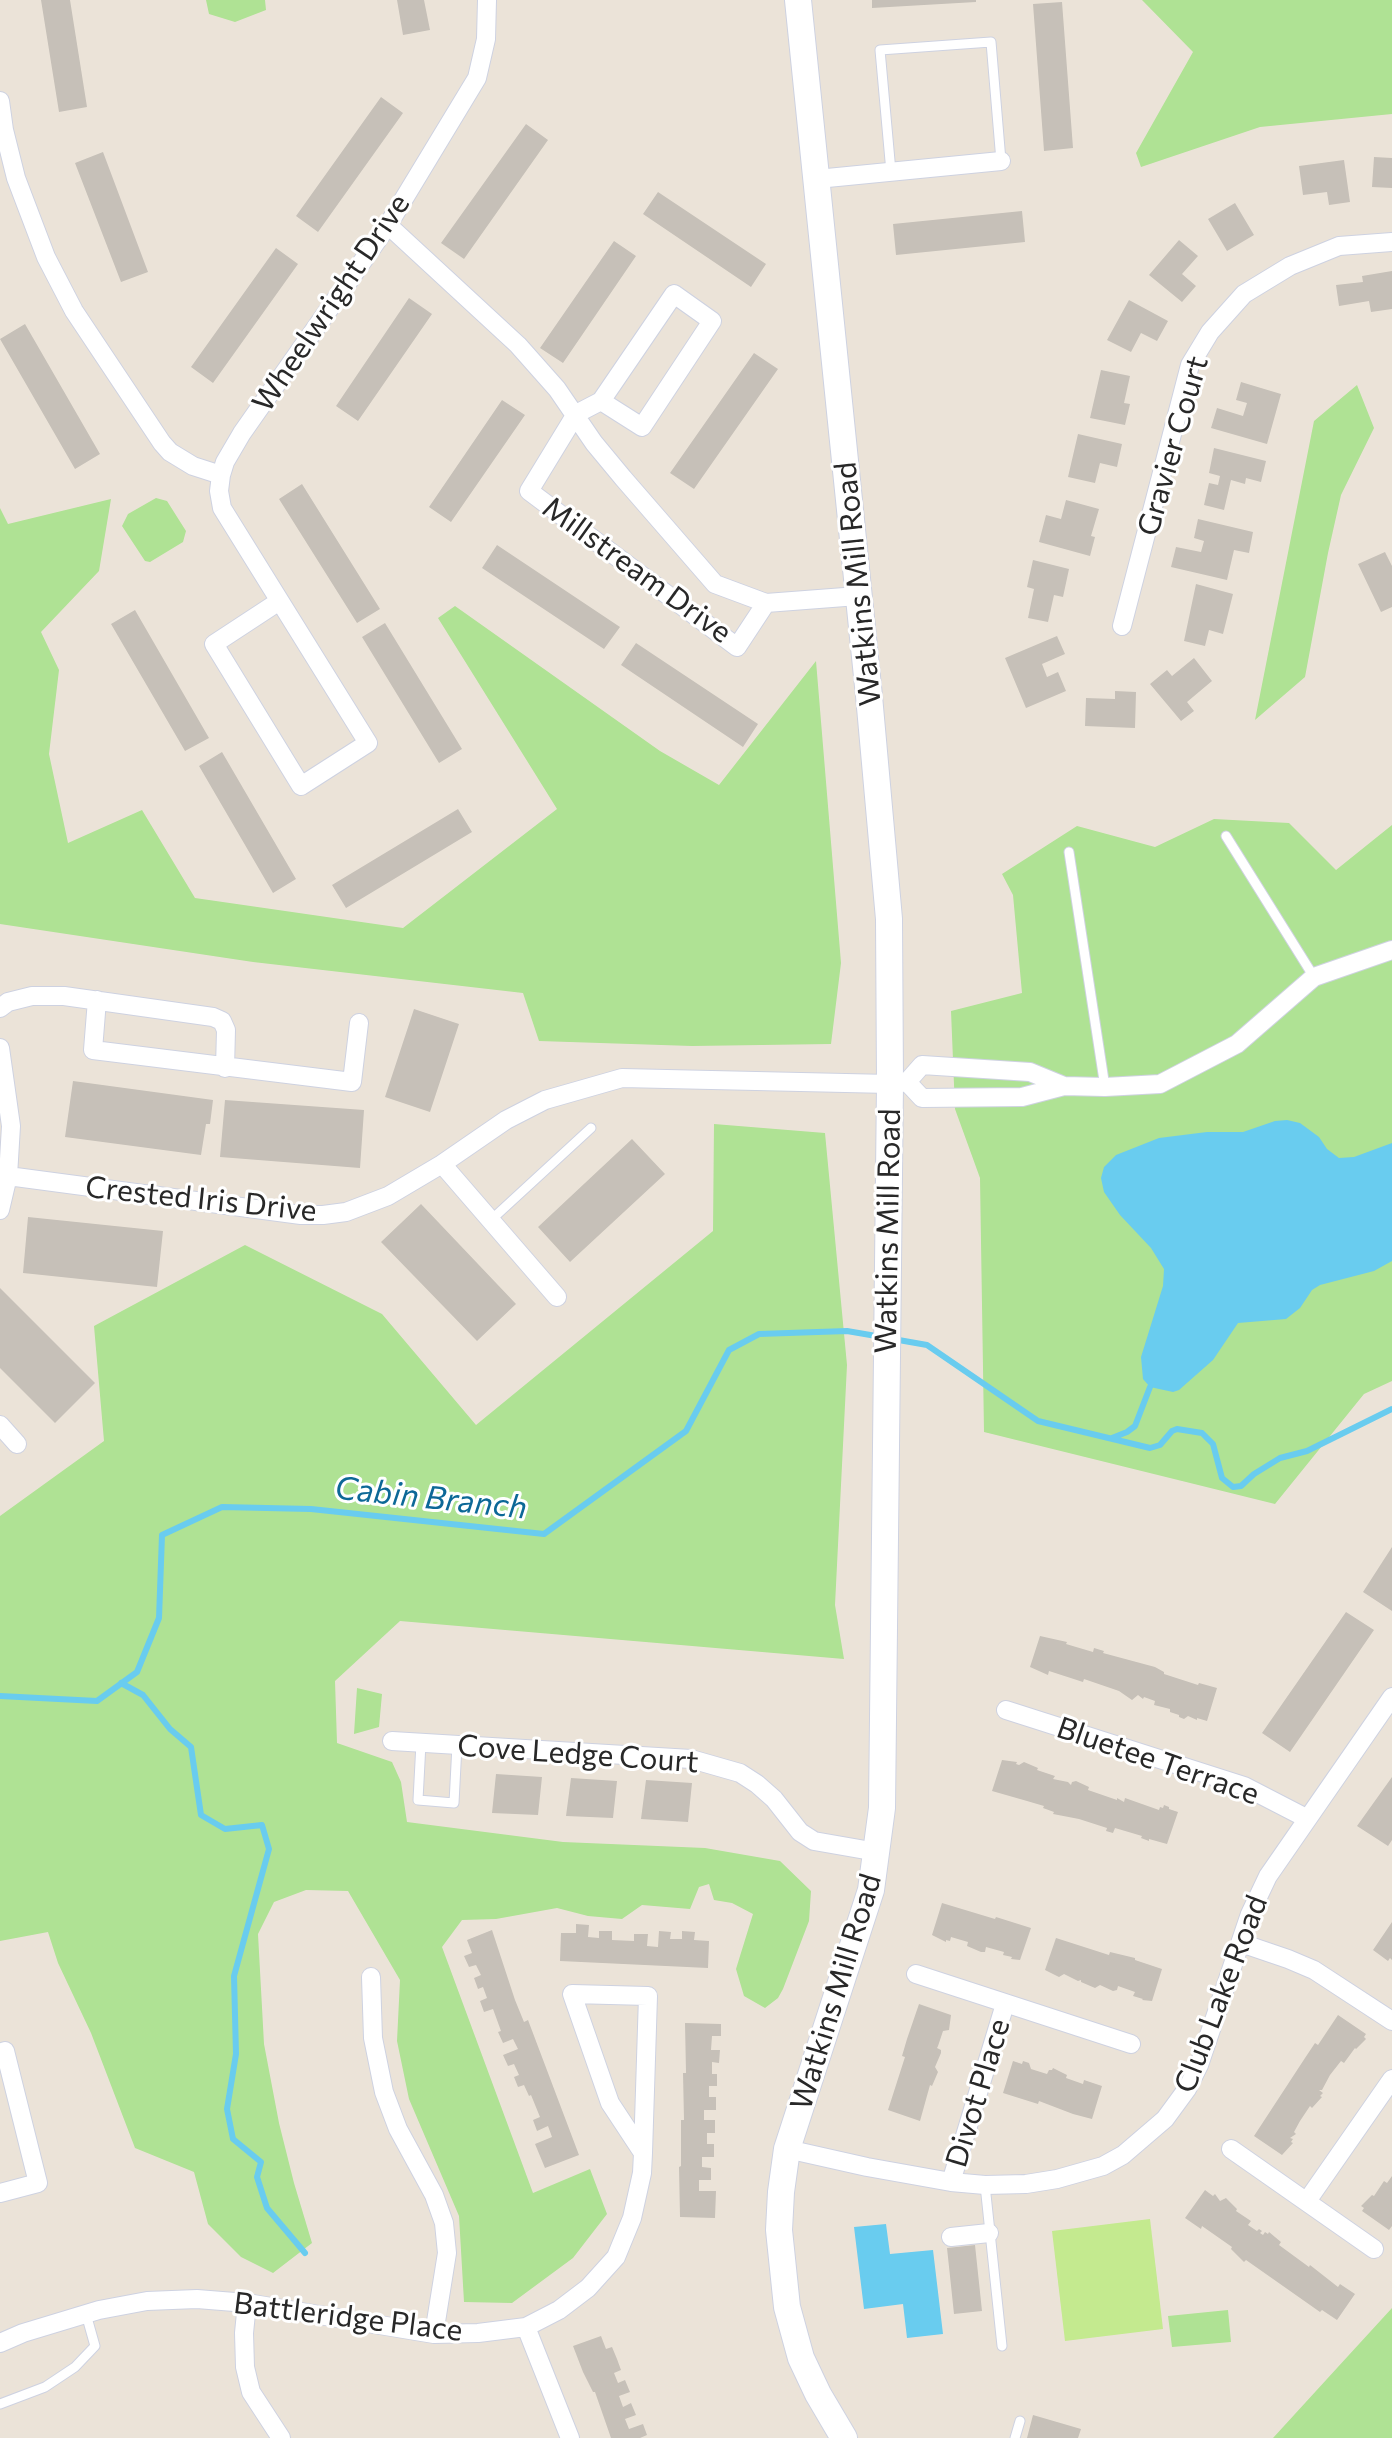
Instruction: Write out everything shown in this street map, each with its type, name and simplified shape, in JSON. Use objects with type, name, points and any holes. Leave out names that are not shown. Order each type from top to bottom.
[{"type":"street","name":"Wheelwright Drive","points":[[221,475],[242,433],[388,225],[477,78],[486,39],[487,0]]},
{"type":"street","name":"Watkins Mill Road","points":[[798,0],[886,871],[898,1083],[888,1286],[883,1767],[877,1852],[863,1920],[787,2149],[779,2230],[787,2307],[801,2358],[840,2437]]},
{"type":"street","points":[[0,101],[16,178],[46,257],[74,311],[170,452],[193,466],[221,475],[219,491],[222,508],[368,743],[301,786],[214,644],[278,602]]},
{"type":"street","points":[[817,179],[1001,161]]},
{"type":"street","name":"Millstream Drive","points":[[388,225],[518,345],[576,414],[594,443],[715,584],[766,603],[858,596]]},
{"type":"street","name":"Gravier Court","points":[[1122,626],[1190,365],[1210,332],[1244,294],[1290,266],[1339,246],[1392,242]]},
{"type":"street","points":[[576,414],[601,401],[674,294],[712,321],[642,427],[601,401]]},
{"type":"street","name":"Millstream Drive","points":[[576,414],[529,491],[737,647],[766,603]]},
{"type":"street","points":[[1064,1086],[1030,1072],[922,1065],[898,1083],[922,1098],[1022,1097],[1064,1086],[1160,1084],[1237,1044],[1314,977],[1392,950]]},
{"type":"street","points":[[0,1008],[8,1002],[32,996],[64,996],[213,1017],[222,1021],[227,1041],[225,1068]]},
{"type":"street","points":[[97,1000],[93,1050],[352,1082],[359,1023]]},
{"type":"street","points":[[0,1048],[11,1126],[8,1176],[0,1210]]},
{"type":"street","name":"Crested Iris Drive","points":[[8,1176],[301,1215],[323,1215],[346,1212],[388,1196],[506,1120],[545,1100],[622,1078],[898,1083]]},
{"type":"street","points":[[442,1164],[557,1297]]},
{"type":"street","points":[[0,1425],[17,1444]]},
{"type":"street","name":"Club Lake Road","points":[[787,2149],[867,2167],[985,2185],[1042,2181],[1103,2166],[1123,2155],[1165,2119],[1183,2096],[1199,2065],[1250,1914],[1268,1876],[1392,1697]]},
{"type":"street","name":"Bluetee Terrace","points":[[1006,1710],[1244,1786],[1306,1818]]},
{"type":"street","name":"Cove Ledge Court","points":[[392,1741],[691,1759],[740,1773],[757,1784],[774,1799],[800,1832],[814,1841],[877,1852]]},
{"type":"street","points":[[1241,1943],[1314,1970],[1392,2021]]},
{"type":"street","name":"Divot Place","points":[[916,1974],[1131,2044]]},
{"type":"street","points":[[371,1977],[373,2038],[384,2092],[398,2129],[434,2195],[444,2223],[447,2253],[434,2334]]},
{"type":"street","name":"Battleridge Place","points":[[0,2343],[86,2314],[147,2301],[197,2299],[247,2303],[434,2334],[526,2327],[559,2310],[588,2288],[616,2257],[632,2218],[643,2153],[648,1996],[572,1994],[610,2103],[643,2153]]},
{"type":"street","name":"Divot Place","points":[[951,2182],[1005,2004]]},
{"type":"street","points":[[0,2053],[5,2051],[38,2183],[0,2193]]},
{"type":"street","points":[[1307,2201],[1392,2079]]},
{"type":"street","points":[[1231,2149],[1374,2249]]},
{"type":"street","points":[[951,2237],[989,2233]]},
{"type":"street","points":[[247,2303],[245,2367],[251,2392],[281,2438]]},
{"type":"street","points":[[526,2327],[570,2438]]},
{"type":"lane","points":[[891,172],[880,50],[991,42],[1001,161]]},
{"type":"lane","points":[[1226,836],[1314,977]]},
{"type":"lane","points":[[1069,852],[1105,1087]]},
{"type":"lane","points":[[491,1220],[591,1128]]},
{"type":"lane","points":[[421,1743],[418,1800],[454,1803],[457,1745]]},
{"type":"lane","points":[[985,2185],[1002,2346]]},
{"type":"lane","points":[[0,2404],[45,2387],[75,2367],[95,2346],[86,2314]]},
{"type":"lane","points":[[1015,2438],[1020,2421]]},
{"type":"green space","points":[[206,0],[265,0],[266,10],[235,22],[209,14]]},
{"type":"green space","points":[[1142,0],[1392,0],[1392,114],[1260,127],[1141,167],[1136,153],[1193,52]]},
{"type":"green space","points":[[1357,385],[1374,428],[1341,495],[1305,677],[1255,720],[1314,421]]},
{"type":"green space","points":[[156,498],[167,501],[186,531],[183,542],[150,562],[145,561],[122,526],[128,514]]},
{"type":"green space","points":[[111,499],[99,571],[41,632],[59,670],[49,754],[68,843],[142,810],[195,898],[403,928],[557,809],[438,618],[455,606],[660,751],[719,785],[816,661],[841,963],[831,1044],[692,1046],[539,1041],[523,993],[253,962],[0,924],[0,508],[8,524]]},
{"type":"green space","points":[[1214,819],[1289,823],[1336,870],[1392,825],[1392,1381],[1364,1394],[1275,1504],[984,1432],[980,1178],[955,1109],[951,1011],[1022,993],[1013,895],[1002,874],[1077,826],[1155,847]]},
{"type":"green space","points":[[714,1124],[825,1133],[847,1365],[835,1605],[844,1659],[400,1621],[335,1681],[337,1743],[392,1762],[401,1782],[407,1822],[563,1842],[705,1848],[780,1861],[811,1891],[809,1921],[783,1989],[778,1998],[765,2008],[744,1996],[736,1969],[753,1914],[732,1903],[714,1900],[709,1884],[699,1887],[690,1909],[642,1905],[622,1919],[588,1916],[557,1908],[496,1919],[462,1920],[442,1947],[533,2193],[590,2169],[607,2214],[573,2258],[512,2303],[464,2302],[459,2216],[409,2099],[397,2041],[400,1980],[348,1891],[306,1890],[274,1902],[258,1934],[264,2044],[279,2123],[312,2243],[273,2273],[241,2257],[208,2224],[194,2172],[135,2148],[48,1932],[0,1941],[0,1516],[104,1441],[94,1326],[245,1245],[382,1314],[476,1425],[713,1231]]},
{"type":"green space","points":[[357,1688],[382,1694],[379,1727],[354,1734]]},
{"type":"green space","points":[[1150,2219],[1163,2329],[1065,2341],[1052,2231]]},
{"type":"green space","points":[[1392,2308],[1392,2438],[1273,2438],[1348,2356]]},
{"type":"green space","points":[[1228,2310],[1231,2342],[1172,2347],[1168,2316]]},
{"type":"water","points":[[1287,1120],[1300,1123],[1339,1158],[1354,1157],[1392,1143],[1392,1261],[1374,1271],[1320,1285],[1286,1319],[1238,1323],[1213,1360],[1179,1390],[1173,1392],[1150,1387],[1143,1379],[1141,1357],[1163,1286],[1164,1269],[1151,1248],[1120,1215],[1104,1192],[1101,1178],[1104,1167],[1116,1155],[1159,1138],[1207,1132],[1243,1132]]},
{"type":"water","points":[[886,2224],[890,2254],[933,2250],[943,2334],[907,2338],[903,2304],[864,2309],[854,2227]]},
{"type":"building","points":[[41,0],[70,0],[87,107],[59,112]]},
{"type":"building","points":[[397,0],[424,0],[430,30],[403,35]]},
{"type":"building","points":[[872,0],[976,0],[976,2],[872,8]]},
{"type":"building","points":[[1062,2],[1073,148],[1044,151],[1033,4]]},
{"type":"building","points":[[381,97],[403,113],[318,232],[296,216]]},
{"type":"building","points":[[526,124],[548,140],[464,259],[441,243]]},
{"type":"building","points":[[103,152],[148,272],[121,282],[75,163]]},
{"type":"building","points":[[1374,157],[1392,158],[1392,188],[1372,187]]},
{"type":"building","points":[[1344,160],[1350,202],[1329,205],[1327,192],[1303,195],[1299,166]]},
{"type":"building","points":[[658,192],[766,264],[751,287],[643,214]]},
{"type":"building","points":[[1235,203],[1254,235],[1227,251],[1208,219]]},
{"type":"building","points":[[1022,211],[1025,242],[896,255],[893,224]]},
{"type":"building","points":[[1179,240],[1198,256],[1182,274],[1196,286],[1182,302],[1149,275]]},
{"type":"building","points":[[614,241],[636,256],[563,363],[540,348]]},
{"type":"building","points":[[276,248],[298,264],[213,383],[191,367]]},
{"type":"building","points":[[1392,271],[1392,309],[1371,312],[1369,301],[1339,306],[1336,285],[1363,282],[1362,276]]},
{"type":"building","points":[[409,298],[432,314],[358,421],[336,406]]},
{"type":"building","points":[[1129,300],[1168,321],[1157,341],[1141,333],[1131,352],[1107,340]]},
{"type":"building","points":[[25,324],[100,454],[75,469],[0,339]]},
{"type":"building","points":[[754,353],[778,369],[694,489],[670,473]]},
{"type":"building","points":[[1101,370],[1130,376],[1124,403],[1130,404],[1125,425],[1090,418]]},
{"type":"building","points":[[1241,382],[1281,394],[1267,444],[1211,428],[1217,408],[1243,416],[1247,403],[1236,400]]},
{"type":"building","points":[[502,400],[525,415],[451,522],[429,507]]},
{"type":"building","points":[[1078,434],[1122,444],[1117,467],[1100,463],[1095,483],[1068,477]]},
{"type":"building","points":[[1214,448],[1266,461],[1261,482],[1246,478],[1245,484],[1231,480],[1224,510],[1204,505],[1209,483],[1218,485],[1220,476],[1209,473]]},
{"type":"building","points":[[302,484],[380,609],[357,623],[279,499]]},
{"type":"building","points":[[1066,500],[1099,509],[1091,536],[1095,537],[1090,556],[1039,542],[1046,515],[1061,519]]},
{"type":"building","points":[[1198,519],[1253,532],[1249,553],[1234,550],[1227,580],[1171,567],[1176,547],[1201,552],[1204,541],[1194,538]]},
{"type":"building","points":[[497,545],[620,627],[604,649],[482,568]]},
{"type":"building","points":[[1385,552],[1392,566],[1392,607],[1381,612],[1358,564]]},
{"type":"building","points":[[1033,560],[1069,569],[1063,597],[1054,595],[1048,622],[1028,618],[1034,589],[1027,587]]},
{"type":"building","points":[[1196,584],[1233,594],[1223,634],[1209,630],[1205,646],[1184,641]]},
{"type":"building","points":[[135,610],[209,738],[185,751],[111,624]]},
{"type":"building","points":[[385,623],[462,749],[439,763],[362,637]]},
{"type":"building","points":[[1057,636],[1065,654],[1042,664],[1047,677],[1058,672],[1066,691],[1026,708],[1005,658]]},
{"type":"building","points":[[636,643],[758,724],[743,747],[621,665]]},
{"type":"building","points":[[1194,658],[1212,681],[1187,702],[1194,711],[1181,721],[1150,684],[1167,670],[1172,676]]},
{"type":"building","points":[[1115,691],[1136,692],[1135,728],[1085,726],[1086,698],[1115,699]]},
{"type":"building","points":[[222,752],[296,879],[273,893],[199,766]]},
{"type":"building","points":[[458,809],[472,832],[346,908],[332,885]]},
{"type":"building","points":[[414,1009],[459,1024],[430,1112],[385,1097]]},
{"type":"building","points":[[73,1081],[213,1100],[201,1155],[65,1137]]},
{"type":"building","points":[[225,1100],[364,1110],[360,1168],[220,1157]]},
{"type":"building","points":[[632,1139],[665,1174],[570,1262],[538,1227]]},
{"type":"building","points":[[421,1204],[516,1304],[477,1341],[381,1242]]},
{"type":"building","points":[[28,1217],[163,1231],[157,1287],[23,1273]]},
{"type":"building","points":[[0,1288],[95,1383],[55,1423],[0,1368]]},
{"type":"building","points":[[1392,1547],[1392,1611],[1363,1592]]},
{"type":"building","points":[[1346,1612],[1374,1630],[1290,1752],[1262,1733]]},
{"type":"building","points":[[1040,1636],[1093,1652],[1094,1648],[1155,1667],[1164,1674],[1217,1688],[1207,1721],[1188,1716],[1184,1719],[1144,1697],[1138,1695],[1132,1700],[1119,1691],[1084,1679],[1083,1682],[1049,1671],[1048,1675],[1030,1667]]},
{"type":"building","points":[[1002,1760],[1019,1765],[1024,1762],[1055,1776],[1053,1779],[1071,1785],[1076,1781],[1089,1787],[1088,1790],[1124,1802],[1125,1798],[1159,1810],[1164,1805],[1169,1807],[1178,1812],[1167,1844],[1149,1841],[1115,1828],[1113,1833],[1106,1831],[1107,1828],[1053,1814],[1044,1806],[992,1791]]},
{"type":"building","points":[[496,1774],[542,1777],[538,1815],[492,1813]]},
{"type":"building","points":[[1392,1777],[1392,1840],[1388,1846],[1357,1826]]},
{"type":"building","points":[[571,1778],[617,1781],[613,1818],[566,1816]]},
{"type":"building","points":[[646,1780],[692,1783],[688,1822],[641,1819]]},
{"type":"building","points":[[942,1903],[1031,1928],[1020,1960],[1003,1955],[1004,1952],[986,1947],[985,1952],[981,1952],[967,1946],[968,1942],[951,1937],[946,1942],[932,1935]]},
{"type":"building","points":[[1392,1922],[1392,1960],[1390,1958],[1388,1961],[1373,1950]]},
{"type":"building","points":[[576,1924],[589,1925],[588,1937],[599,1938],[599,1931],[612,1931],[612,1940],[634,1941],[634,1934],[648,1934],[647,1946],[658,1947],[659,1931],[671,1932],[670,1939],[682,1939],[682,1931],[695,1932],[694,1940],[709,1941],[708,1968],[560,1961],[561,1933],[576,1933]]},
{"type":"building","points":[[492,1930],[515,2000],[524,2022],[528,2020],[579,2155],[545,2168],[535,2144],[552,2137],[548,2126],[537,2131],[533,2120],[540,2117],[531,2095],[524,2085],[518,2087],[514,2077],[519,2075],[514,2064],[508,2066],[503,2055],[518,2049],[513,2039],[503,2043],[493,2009],[484,2012],[480,2001],[487,1998],[483,1987],[478,1989],[474,1978],[481,1975],[476,1965],[469,1967],[464,1956],[472,1953],[467,1940]]},
{"type":"building","points":[[1056,1938],[1109,1955],[1110,1952],[1135,1958],[1162,1969],[1152,2001],[1142,2000],[1133,1996],[1135,1992],[1118,1986],[1113,1991],[1100,1985],[1095,1988],[1081,1980],[1064,1974],[1059,1977],[1045,1970]]},
{"type":"building","points":[[919,2004],[951,2015],[949,2030],[943,2031],[937,2048],[941,2050],[935,2067],[938,2072],[930,2085],[920,2121],[888,2110]]},
{"type":"building","points":[[1338,2015],[1366,2034],[1366,2039],[1344,2063],[1341,2061],[1319,2090],[1323,2093],[1322,2097],[1312,2108],[1310,2106],[1294,2132],[1296,2134],[1290,2138],[1293,2143],[1282,2155],[1254,2136],[1315,2043],[1318,2045]]},
{"type":"building","points":[[685,2023],[721,2024],[721,2036],[712,2036],[711,2050],[720,2050],[719,2063],[712,2062],[712,2074],[717,2074],[717,2086],[709,2086],[709,2097],[716,2097],[716,2110],[704,2110],[704,2120],[715,2120],[715,2133],[707,2133],[707,2144],[714,2144],[714,2157],[702,2157],[702,2167],[711,2168],[711,2180],[699,2180],[699,2191],[716,2191],[715,2218],[680,2217]]},
{"type":"building","points":[[1013,2061],[1029,2063],[1031,2069],[1047,2074],[1053,2068],[1067,2075],[1066,2078],[1102,2086],[1092,2119],[1039,2101],[1038,2104],[1003,2093]]},
{"type":"building","points":[[1392,2176],[1392,2226],[1389,2230],[1362,2211],[1364,2208],[1361,2206]]},
{"type":"building","points":[[1205,2190],[1213,2196],[1215,2194],[1220,2201],[1226,2198],[1236,2211],[1251,2221],[1248,2225],[1262,2231],[1260,2233],[1263,2235],[1269,2232],[1281,2242],[1279,2245],[1309,2267],[1338,2287],[1340,2284],[1355,2294],[1337,2320],[1322,2310],[1320,2312],[1246,2260],[1244,2262],[1232,2247],[1185,2218]]},
{"type":"building","points":[[975,2245],[982,2311],[954,2314],[947,2248]]},
{"type":"building","points":[[601,2336],[606,2349],[612,2347],[621,2370],[614,2373],[618,2383],[625,2380],[630,2392],[619,2396],[623,2407],[631,2403],[636,2415],[625,2419],[629,2429],[643,2424],[647,2435],[640,2438],[611,2438],[595,2392],[573,2346]]},
{"type":"building","points":[[1033,2415],[1081,2429],[1078,2438],[1027,2438]]},
{"type":"waterway","name":"Cabin Branch","points":[[0,1696],[97,1701],[137,1672],[159,1618],[162,1535],[222,1507],[311,1509],[544,1534],[686,1431],[729,1350],[759,1334],[847,1331],[882,1337]]},
{"type":"waterway","name":"Cabin Branch","points":[[893,1339],[927,1345],[1038,1421],[1150,1448],[1160,1445],[1177,1429],[1202,1433],[1213,1444],[1222,1478],[1233,1487],[1241,1486],[1280,1458],[1307,1451],[1392,1409]]},
{"type":"waterway","points":[[1112,1438],[1135,1426],[1150,1387]]},
{"type":"waterway","points":[[121,1683],[143,1695],[170,1729],[191,1747],[201,1815],[225,1829],[262,1825],[269,1849],[234,1976],[236,2054],[227,2109],[233,2139],[261,2162],[257,2177],[267,2208],[305,2253]]}]
